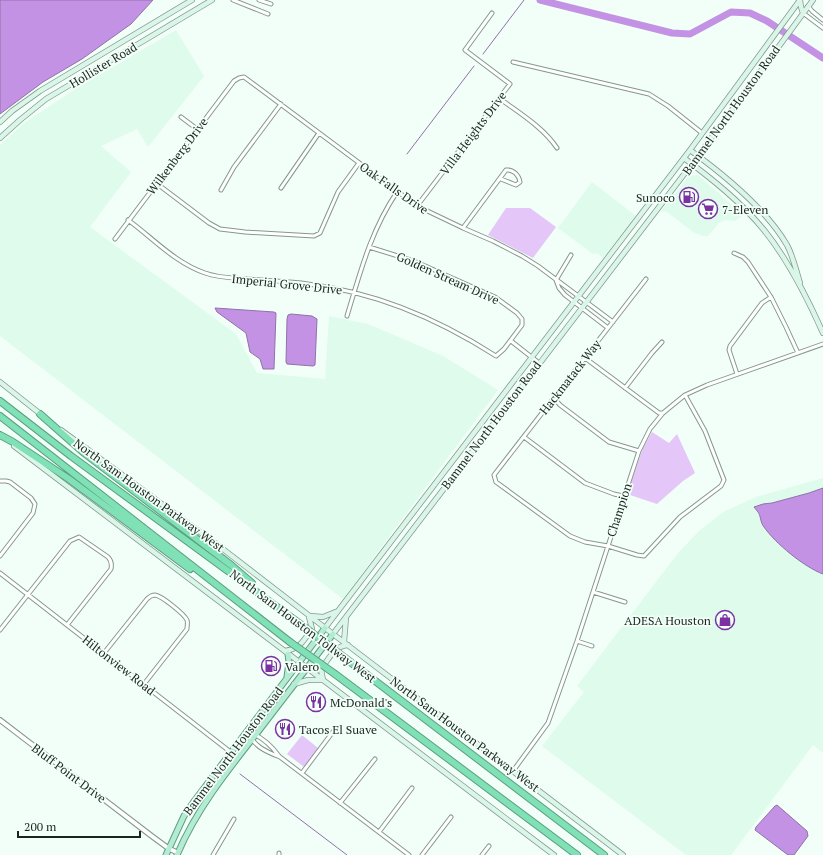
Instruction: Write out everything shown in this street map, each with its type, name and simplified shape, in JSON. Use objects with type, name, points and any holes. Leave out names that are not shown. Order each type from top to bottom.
[{"type":"highway","name":"North Sam Houston Tollway West","points":[[0,401],[71,456],[304,626],[604,855]]},
{"type":"highway","points":[[40,414],[83,452],[232,565],[288,614]]},
{"type":"highway","name":"North Sam Houston Tollway West","points":[[0,416],[290,642],[577,855]]},
{"type":"highway","points":[[0,435],[69,479],[161,548],[236,600]]},
{"type":"main road","points":[[184,5],[189,0]]},
{"type":"main road","name":"Hollister Road","points":[[0,122],[12,111],[40,91],[192,0]]},
{"type":"main road","name":"Hollister Road","points":[[0,138],[46,99],[212,0]]},
{"type":"main road","points":[[800,0],[803,13]]},
{"type":"main road","name":"Bammel North Houston Road","points":[[166,855],[184,816],[230,752],[684,158],[800,0]]},
{"type":"main road","name":"Bammel North Houston Road","points":[[178,854],[204,805],[237,757],[307,668],[692,164],[813,0]]},
{"type":"main road","points":[[112,48],[117,56]]},
{"type":"main road","points":[[733,90],[741,96]]},
{"type":"main road","points":[[40,91],[46,99]]},
{"type":"main road","points":[[690,150],[751,202],[771,224],[787,245],[802,289]]},
{"type":"main road","points":[[684,158],[744,208],[770,238],[802,289],[823,334]]},
{"type":"main road","points":[[744,208],[751,202]]},
{"type":"main road","points":[[633,224],[641,230]]},
{"type":"main road","name":"North Sam Houston Parkway West","points":[[0,382],[40,414],[219,546],[623,855]]},
{"type":"main road","points":[[0,435],[554,855]]},
{"type":"main road","points":[[460,451],[467,457]]},
{"type":"main road","points":[[411,516],[419,521]]},
{"type":"main road","points":[[286,653],[300,645],[312,629],[308,615],[323,617],[339,610]]},
{"type":"main road","points":[[323,680],[322,669],[325,664],[336,648],[346,644],[346,617]]},
{"type":"main road","points":[[286,653],[289,662],[287,678]]},
{"type":"main road","points":[[294,684],[308,680],[323,680]]},
{"type":"street","points":[[232,0],[268,14]]},
{"type":"street","points":[[259,0],[271,4]]},
{"type":"street","points":[[808,6],[823,20]]},
{"type":"street","name":"Villa Heights Drive","points":[[417,206],[510,84],[465,50],[492,13]]},
{"type":"street","points":[[803,13],[823,28]]},
{"type":"street","points":[[513,62],[648,94],[668,106],[702,133]]},
{"type":"street","name":"Wilkenberg Drive","points":[[115,239],[234,82],[239,78],[244,78]]},
{"type":"street","name":"Oak Falls Drive","points":[[244,78],[417,206],[508,248],[538,266],[613,322]]},
{"type":"street","points":[[500,98],[539,128],[549,137],[557,148]]},
{"type":"street","points":[[221,190],[234,167],[281,104]]},
{"type":"street","points":[[181,117],[197,129]]},
{"type":"street","points":[[281,188],[319,133]]},
{"type":"street","points":[[156,183],[216,228],[310,236],[320,233],[338,192],[359,163]]},
{"type":"street","points":[[463,228],[501,179],[501,176],[506,170],[510,170],[518,176],[520,182],[516,185],[501,179]]},
{"type":"street","points":[[348,316],[368,246],[379,220],[397,192]]},
{"type":"street","name":"Imperial Grove Drive","points":[[128,220],[178,259],[193,268],[210,275],[301,283],[354,292],[386,302],[451,330],[470,339],[496,356]]},
{"type":"street","name":"Golden Stream Drive","points":[[368,246],[414,261],[500,300],[518,313],[522,319],[522,325],[511,341],[496,356]]},
{"type":"street","points":[[734,252],[748,262],[771,297],[798,353]]},
{"type":"street","points":[[556,280],[571,255]]},
{"type":"street","name":"Hackmatack Way","points":[[608,546],[584,542],[570,536],[496,482],[494,476],[646,278]]},
{"type":"street","name":"Oak Falls Drive","points":[[556,280],[559,288],[574,302],[608,328]]},
{"type":"street","points":[[737,374],[729,350],[730,346],[762,303],[771,297]]},
{"type":"street","points":[[511,341],[539,363]]},
{"type":"street","points":[[625,388],[662,342]]},
{"type":"street","name":"Champion","points":[[513,771],[548,723],[577,641],[623,496],[639,451],[650,429],[663,413],[685,395],[707,385],[823,344]]},
{"type":"street","points":[[585,358],[659,413],[663,413]]},
{"type":"street","points":[[608,546],[644,556],[680,516],[721,486],[724,480],[706,431],[685,395]]},
{"type":"street","points":[[554,398],[560,405],[609,442],[639,451]]},
{"type":"street","points":[[524,437],[585,483],[623,496]]},
{"type":"street","points":[[0,481],[3,480],[10,482],[31,498],[35,504],[34,510],[0,556]]},
{"type":"street","points":[[0,630],[70,541],[78,537],[82,538],[108,557],[112,566],[67,625]]},
{"type":"street","name":"Hiltonview Road","points":[[0,573],[237,757]]},
{"type":"street","points":[[593,592],[625,602]]},
{"type":"street","points":[[104,653],[150,596],[155,595],[161,597],[184,616],[188,623],[187,629],[144,684]]},
{"type":"street","points":[[577,641],[592,646]]},
{"type":"street","name":"Bluff Point Drive","points":[[0,720],[168,848],[178,854]]},
{"type":"street","points":[[302,773],[335,729]]},
{"type":"street","points":[[247,731],[256,734],[272,746],[280,757]]},
{"type":"street","points":[[247,731],[251,740],[266,751],[280,757],[302,773],[409,855]]},
{"type":"street","points":[[340,803],[375,759]]},
{"type":"street","points":[[379,832],[412,788]]},
{"type":"street","points":[[422,855],[451,817]]},
{"type":"street","points":[[213,855],[234,819]]},
{"type":"street","points":[[482,855],[489,846]]},
{"type":"shaded area","points":[[0,0],[153,0],[131,24],[82,59],[43,82],[0,114]]},
{"type":"shaded area","points":[[176,30],[204,76],[148,147],[137,129],[101,146],[131,172],[90,227],[236,334],[257,373],[325,379],[329,316],[368,324],[443,356],[498,390],[343,599],[0,336],[0,145],[24,123],[74,90]]},
{"type":"shaded area","points":[[698,175],[742,216],[735,221],[725,220],[719,223],[708,236],[703,236],[693,232],[667,212],[661,211],[689,176]]},
{"type":"shaded area","points":[[592,182],[636,216],[603,258],[597,253],[593,254],[558,228]]},
{"type":"shaded area","points":[[506,208],[530,208],[556,227],[533,258],[488,235]]},
{"type":"shaded area","points":[[215,308],[276,313],[274,369],[263,369],[260,359],[250,352],[246,333],[217,312]]},
{"type":"shaded area","points":[[288,315],[312,316],[317,319],[315,365],[313,366],[287,364],[286,362],[287,319]]},
{"type":"shaded area","points":[[652,432],[669,443],[677,434],[695,473],[683,481],[657,504],[627,494],[643,448]]},
{"type":"shaded area","name":"ADESA Houston","points":[[823,478],[823,753],[813,745],[731,855],[686,855],[542,746],[584,692],[577,686],[678,553],[700,530],[725,511],[756,497]]},
{"type":"shaded area","points":[[823,488],[823,574],[815,571],[790,554],[775,540],[763,525],[759,514],[754,507]]},
{"type":"shaded area","points":[[302,735],[318,748],[304,767],[287,754]]},
{"type":"shaded area","points":[[777,805],[807,831],[808,836],[794,855],[788,855],[755,830],[756,827]]},
{"type":"waterway","points":[[483,54],[524,0]]},
{"type":"waterway","points":[[540,0],[672,33],[690,34],[731,12],[750,13],[767,21],[823,58]]},
{"type":"waterway","points":[[407,154],[474,66]]},
{"type":"waterway","points":[[240,774],[347,855]]},
{"type":"place","name":"Sunoco","points":[[689,197]]},
{"type":"place","name":"7-Eleven","points":[[708,209]]},
{"type":"place","name":"ADESA Houston","points":[[725,620]]},
{"type":"place","name":"Valero","points":[[271,666]]},
{"type":"place","name":"McDonald's","points":[[316,702]]},
{"type":"place","name":"Tacos El Suave","points":[[285,729]]}]
